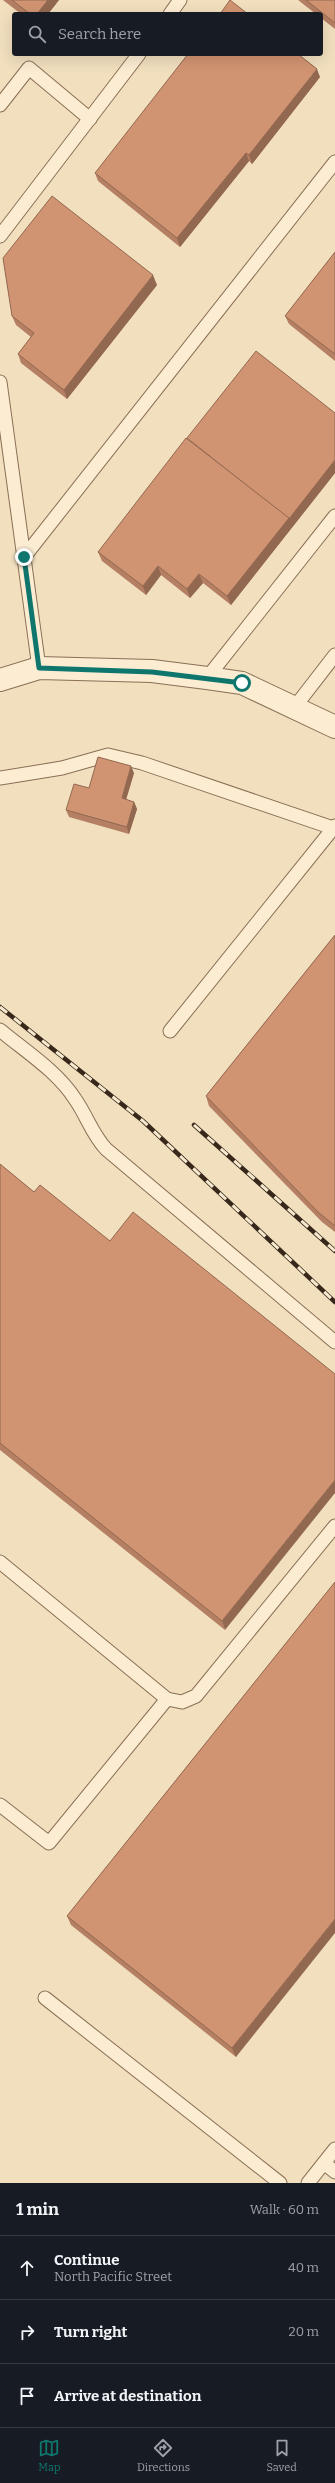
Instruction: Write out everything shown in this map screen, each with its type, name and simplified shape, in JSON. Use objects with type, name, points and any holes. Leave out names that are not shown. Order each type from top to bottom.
[{"type":"street","points":[[0,680],[39,668],[152,672],[207,678],[242,683],[335,727]]},
{"type":"lane","points":[[171,12],[180,0]]},
{"type":"lane","points":[[0,236],[137,56]]},
{"type":"lane","points":[[0,105],[29,68],[90,119]]},
{"type":"lane","points":[[24,557],[335,162]]},
{"type":"lane","points":[[0,382],[39,668]]},
{"type":"lane","points":[[207,678],[335,516]]},
{"type":"lane","points":[[294,708],[335,656]]},
{"type":"lane","points":[[0,778],[62,768],[108,754],[142,763],[334,827],[170,1031]]},
{"type":"lane","points":[[0,1030],[57,1078],[75,1099],[94,1137],[106,1149],[335,1342]]},
{"type":"lane","points":[[0,1562],[167,1699],[182,1702],[196,1696],[335,1526]]},
{"type":"lane","points":[[0,1805],[49,1843],[167,1699]]},
{"type":"lane","points":[[45,1998],[280,2183]]},
{"type":"lane","points":[[308,2183],[335,2149]]},
{"type":"lane","points":[[324,2163],[335,2172]]},
{"type":"building","points":[[12,0],[48,0],[39,12],[27,12]]},
{"type":"building","points":[[230,0],[245,12],[221,12]]},
{"type":"building","points":[[306,0],[335,0],[335,23]]},
{"type":"building","points":[[186,56],[301,56],[317,69],[249,155],[246,153],[177,238],[95,173]]},
{"type":"building","points":[[52,196],[153,275],[64,390],[18,354],[34,333],[12,316],[3,258]]},
{"type":"building","points":[[335,252],[335,354],[285,316]]},
{"type":"building","points":[[256,351],[335,413],[335,460],[289,519],[187,438]]},
{"type":"building","points":[[186,438],[289,518],[227,596],[199,574],[187,589],[158,566],[143,586],[98,552]]},
{"type":"building","points":[[98,757],[131,766],[122,798],[134,802],[127,827],[66,810],[74,784],[89,788]]},
{"type":"building","points":[[335,935],[335,1226],[318,1212],[206,1096]]},
{"type":"building","points":[[0,1164],[34,1192],[40,1185],[110,1241],[133,1212],[335,1374],[335,1480],[222,1621],[0,1443]]},
{"type":"building","points":[[335,1582],[335,1919],[232,2048],[67,1916]]},
{"type":"railway","points":[[0,1007],[143,1121],[335,1302]]},
{"type":"railway","points":[[194,1125],[335,1251]]},
{"type":"route","points":[[24,557],[39,668],[152,672],[242,683]]}]
